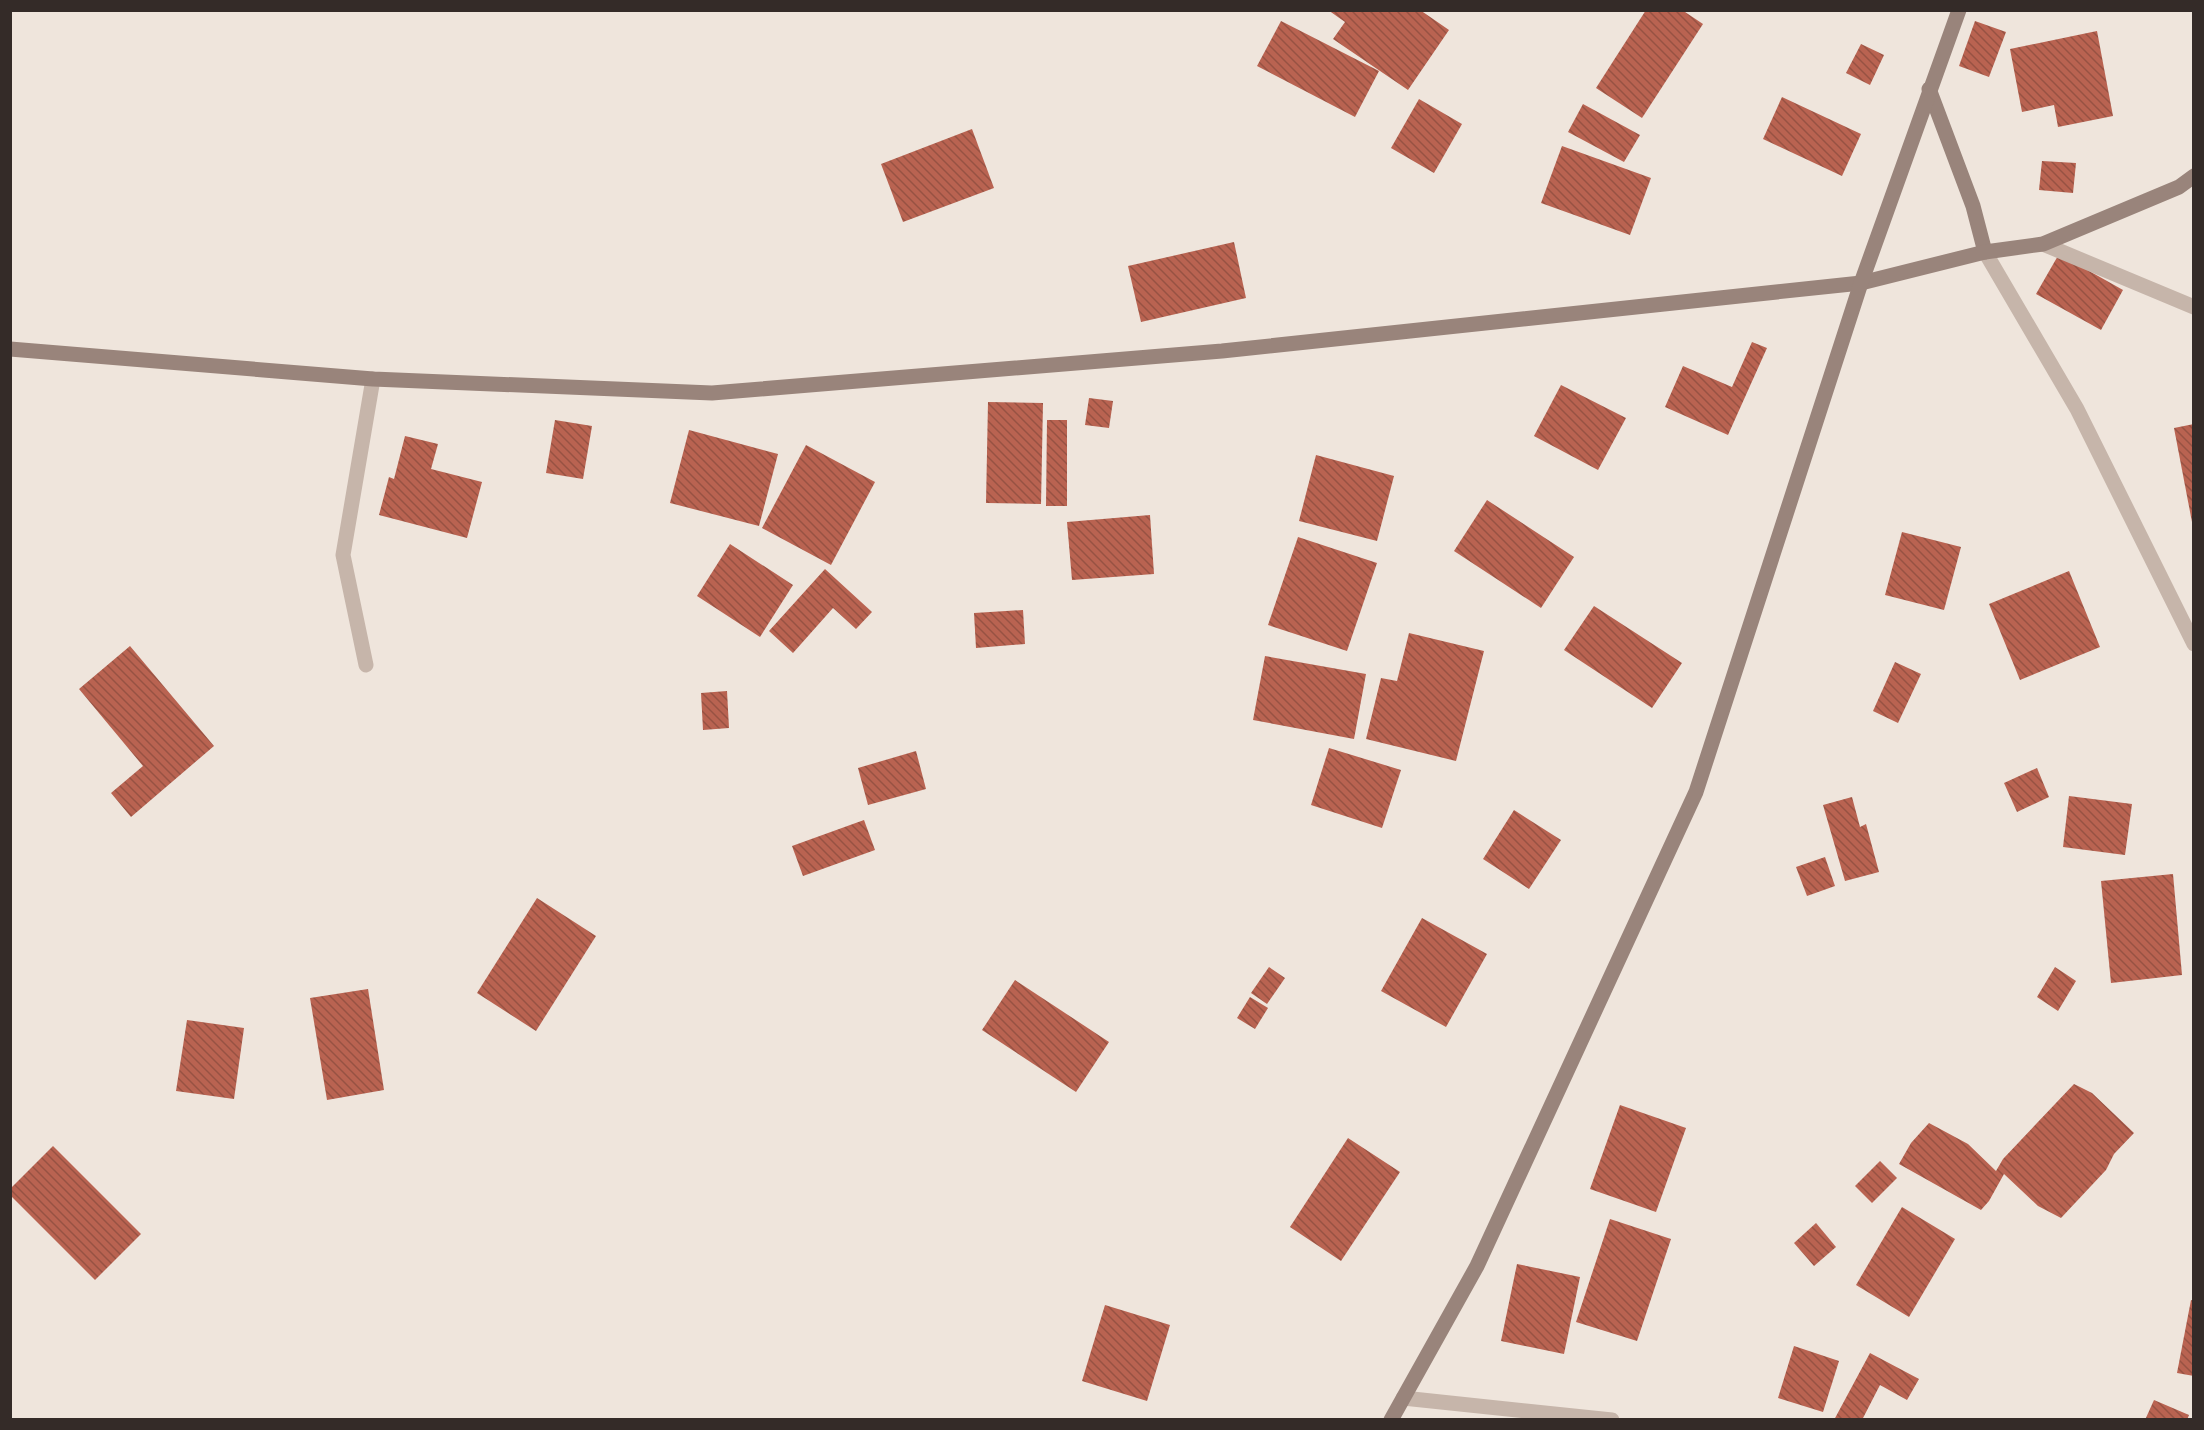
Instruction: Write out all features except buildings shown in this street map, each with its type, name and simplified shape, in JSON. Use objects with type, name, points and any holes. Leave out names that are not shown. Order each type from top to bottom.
[{"type":"street","points":[[1391,1419],[1477,1266],[1696,792],[1861,284],[1959,10]]},
{"type":"street","points":[[1929,89],[1973,206],[1984,252],[2077,409],[2193,645]]},
{"type":"street","points":[[10,349],[373,379],[712,393],[1222,351],[1861,284],[1984,252],[2043,244],[2179,187],[2193,176]]},
{"type":"street","points":[[2043,244],[2193,307]]},
{"type":"street","points":[[366,665],[343,555],[373,379]]},
{"type":"street","points":[[1403,1398],[1612,1419]]}]
